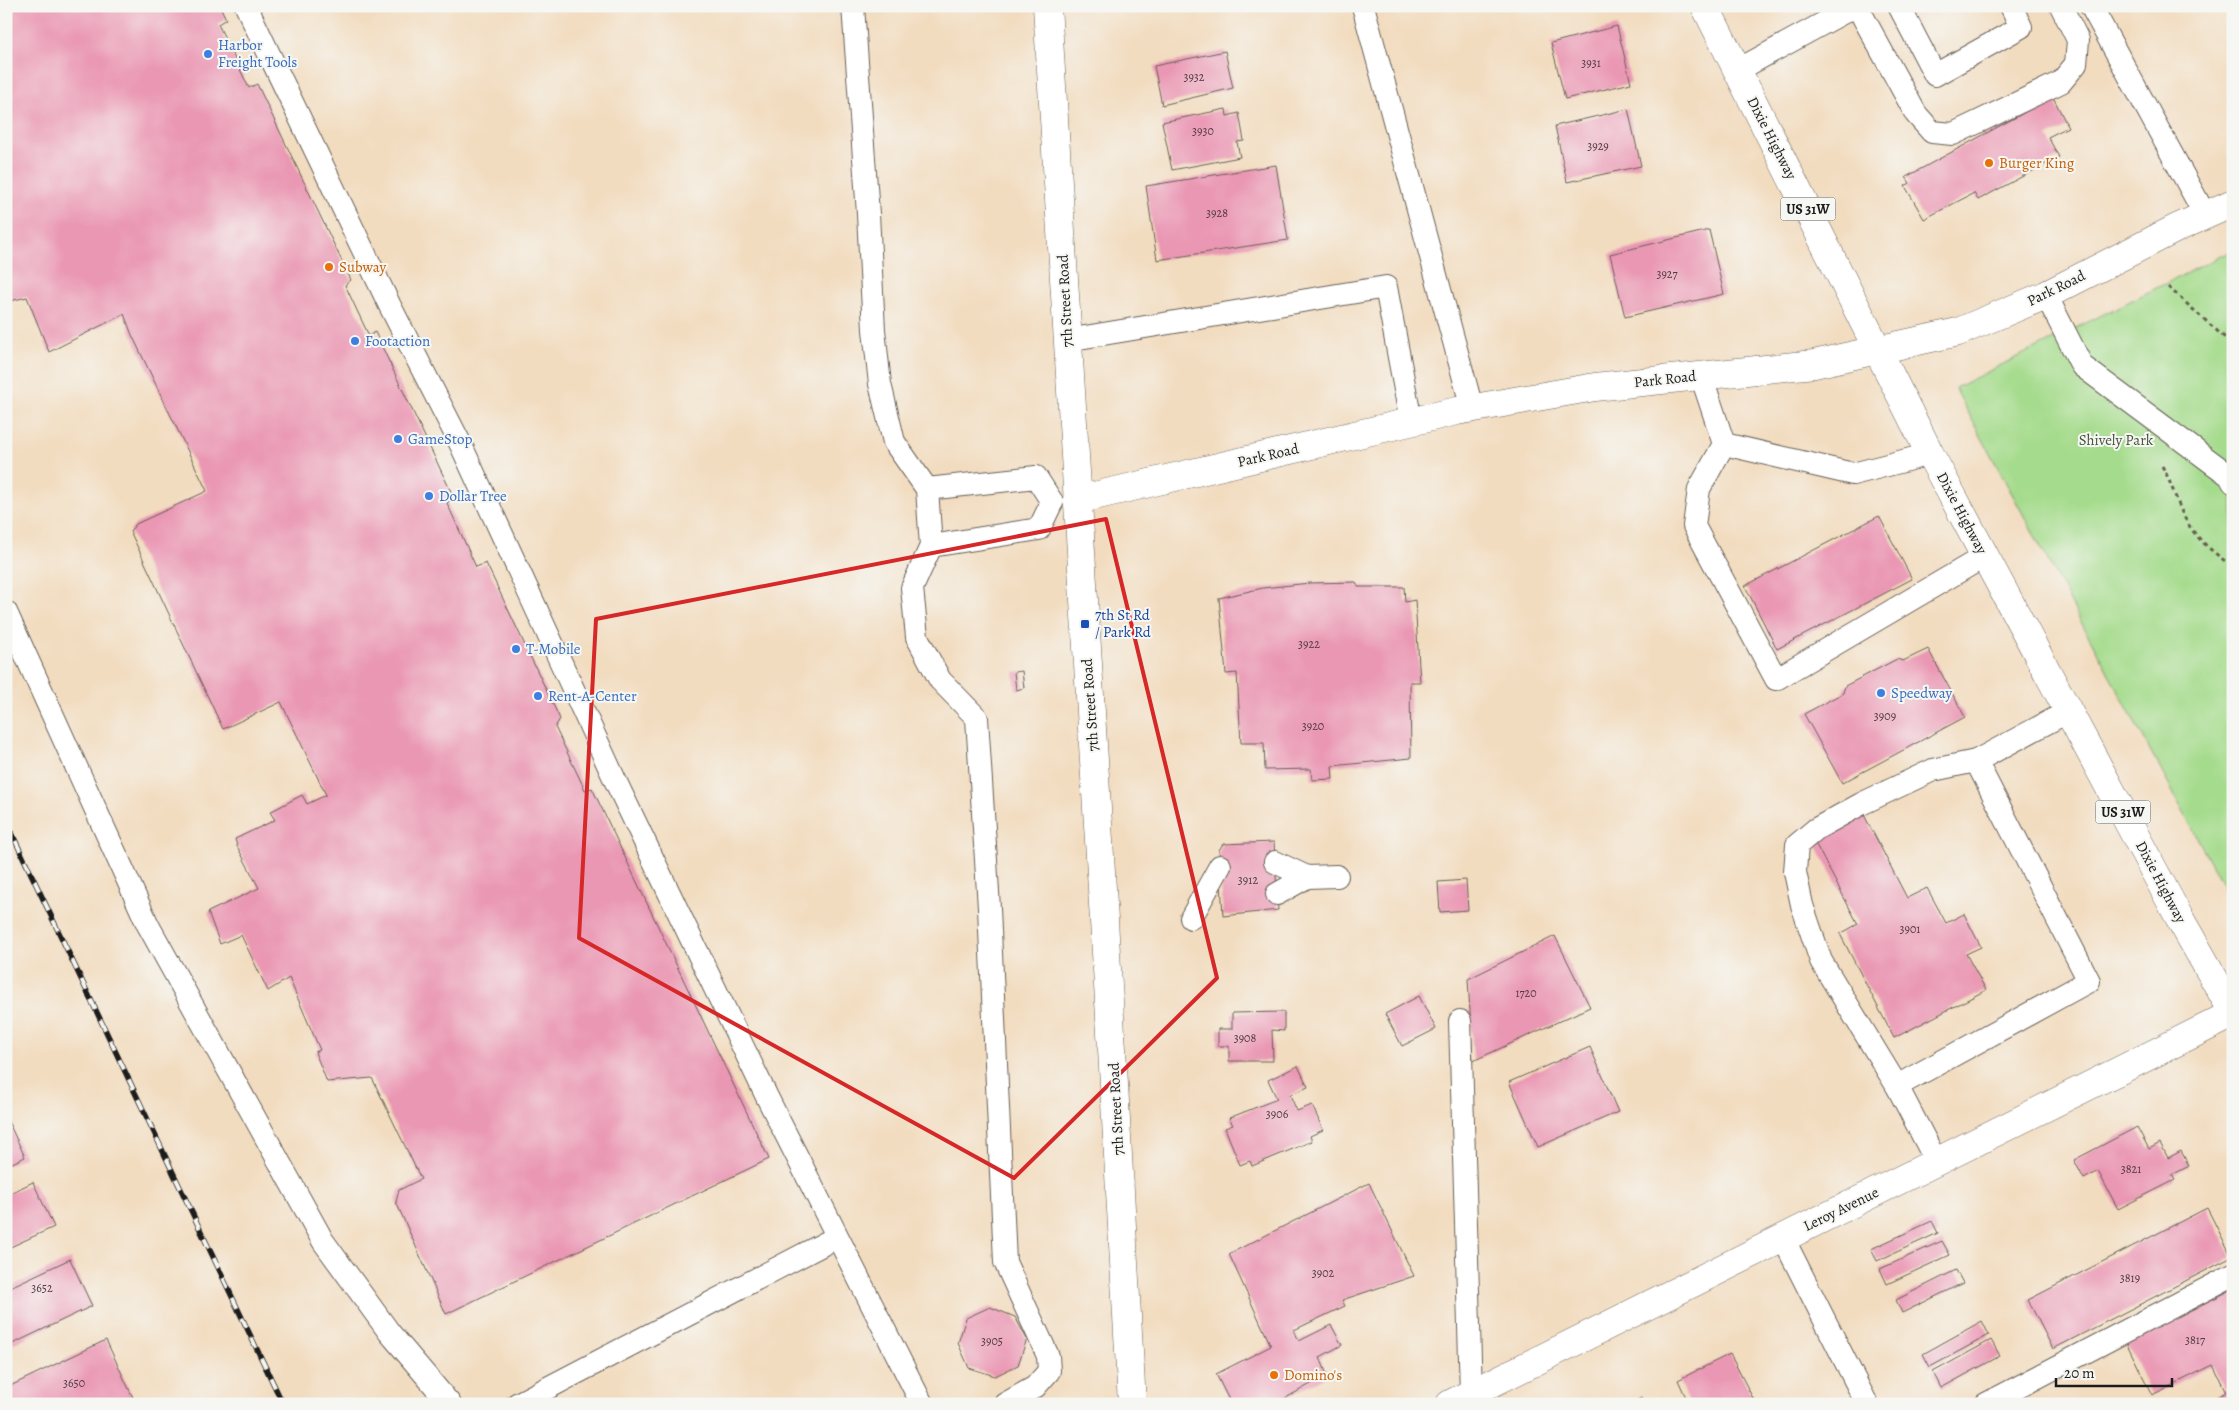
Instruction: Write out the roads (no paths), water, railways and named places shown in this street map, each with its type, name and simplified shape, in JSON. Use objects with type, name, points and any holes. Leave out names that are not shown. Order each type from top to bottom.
[{"type":"main road","name":"7th Street Road","points":[[1047,6],[1067,340],[1064,501],[1113,1058],[1132,1404]]},
{"type":"main road","name":"Dixie Highway","points":[[1705,6],[1930,454],[2233,1013]]},
{"type":"main road","name":"Park Road","points":[[1064,501],[1472,408],[1595,387],[1814,364],[1958,332],[2046,295],[2179,226],[2233,203]]},
{"type":"main road","name":"Leroy Avenue","points":[[1461,1398],[2233,1013]]},
{"type":"lane","points":[[246,6],[386,297],[460,443],[637,827],[767,1097],[922,1404]]},
{"type":"lane","points":[[853,6],[868,214],[874,330],[880,384],[894,442],[927,489],[932,546],[912,588],[917,637],[940,680],[976,718],[989,908],[1005,1262],[1048,1356],[1049,1371],[1035,1387],[1005,1404]]},
{"type":"lane","points":[[1738,70],[1856,6],[1916,114],[1932,132],[1953,134],[2062,82],[2076,64],[2078,40],[2061,6]]},
{"type":"lane","points":[[1899,6],[1935,75],[2021,27],[2011,6]]},
{"type":"lane","points":[[2091,6],[2205,215]]},
{"type":"lane","points":[[1369,7],[1472,408]]},
{"type":"lane","points":[[1067,340],[1386,287],[1411,422]]},
{"type":"lane","points":[[2046,295],[2082,366],[2230,476],[2233,482]]},
{"type":"lane","points":[[1702,375],[1724,444],[1699,489],[1694,526],[1776,678],[1985,556]]},
{"type":"lane","points":[[1724,444],[1853,474],[1930,454]]},
{"type":"lane","points":[[927,489],[1036,477],[1064,501],[1039,529],[932,546]]},
{"type":"lane","points":[[6,612],[148,926],[323,1242],[389,1332],[450,1404]]},
{"type":"lane","points":[[1936,1162],[1897,1086],[1821,961],[1802,905],[1795,872],[1797,845],[1816,828],[1861,804],[1933,770],[1976,761],[2069,711]]},
{"type":"lane","points":[[1897,1086],[2089,982],[1976,761]]},
{"type":"lane","points":[[1275,862],[1307,877],[1338,876]]},
{"type":"lane","points":[[1220,866],[1191,918],[1222,897]]},
{"type":"lane","points":[[1277,894],[1307,877]]},
{"type":"lane","points":[[1460,1021],[1461,1398]]},
{"type":"lane","points":[[517,1404],[838,1236]]},
{"type":"lane","points":[[1783,1238],[1867,1404]]},
{"type":"lane","points":[[1986,1404],[2233,1275]]},
{"type":"railway","points":[[6,821],[283,1404]]},
{"type":"place","name":"Harbor Freight Tools","points":[[208,54]]},
{"type":"place","name":"Burger King","points":[[1989,163]]},
{"type":"place","name":"Subway","points":[[329,267]]},
{"type":"place","name":"Footaction","points":[[355,341]]},
{"type":"place","name":"GameStop","points":[[398,439]]},
{"type":"place","name":"Dollar Tree","points":[[429,496]]},
{"type":"place","name":"7th St Rd / Park Rd","points":[[1085,624]]},
{"type":"place","name":"T-Mobile","points":[[516,649]]},
{"type":"place","name":"Speedway","points":[[1881,693]]},
{"type":"place","name":"Rent-A-Center","points":[[538,696]]},
{"type":"place","name":"Domino's","points":[[1274,1375]]},
{"type":"park label","name":"Shively Park","points":[[2116,440]]}]
